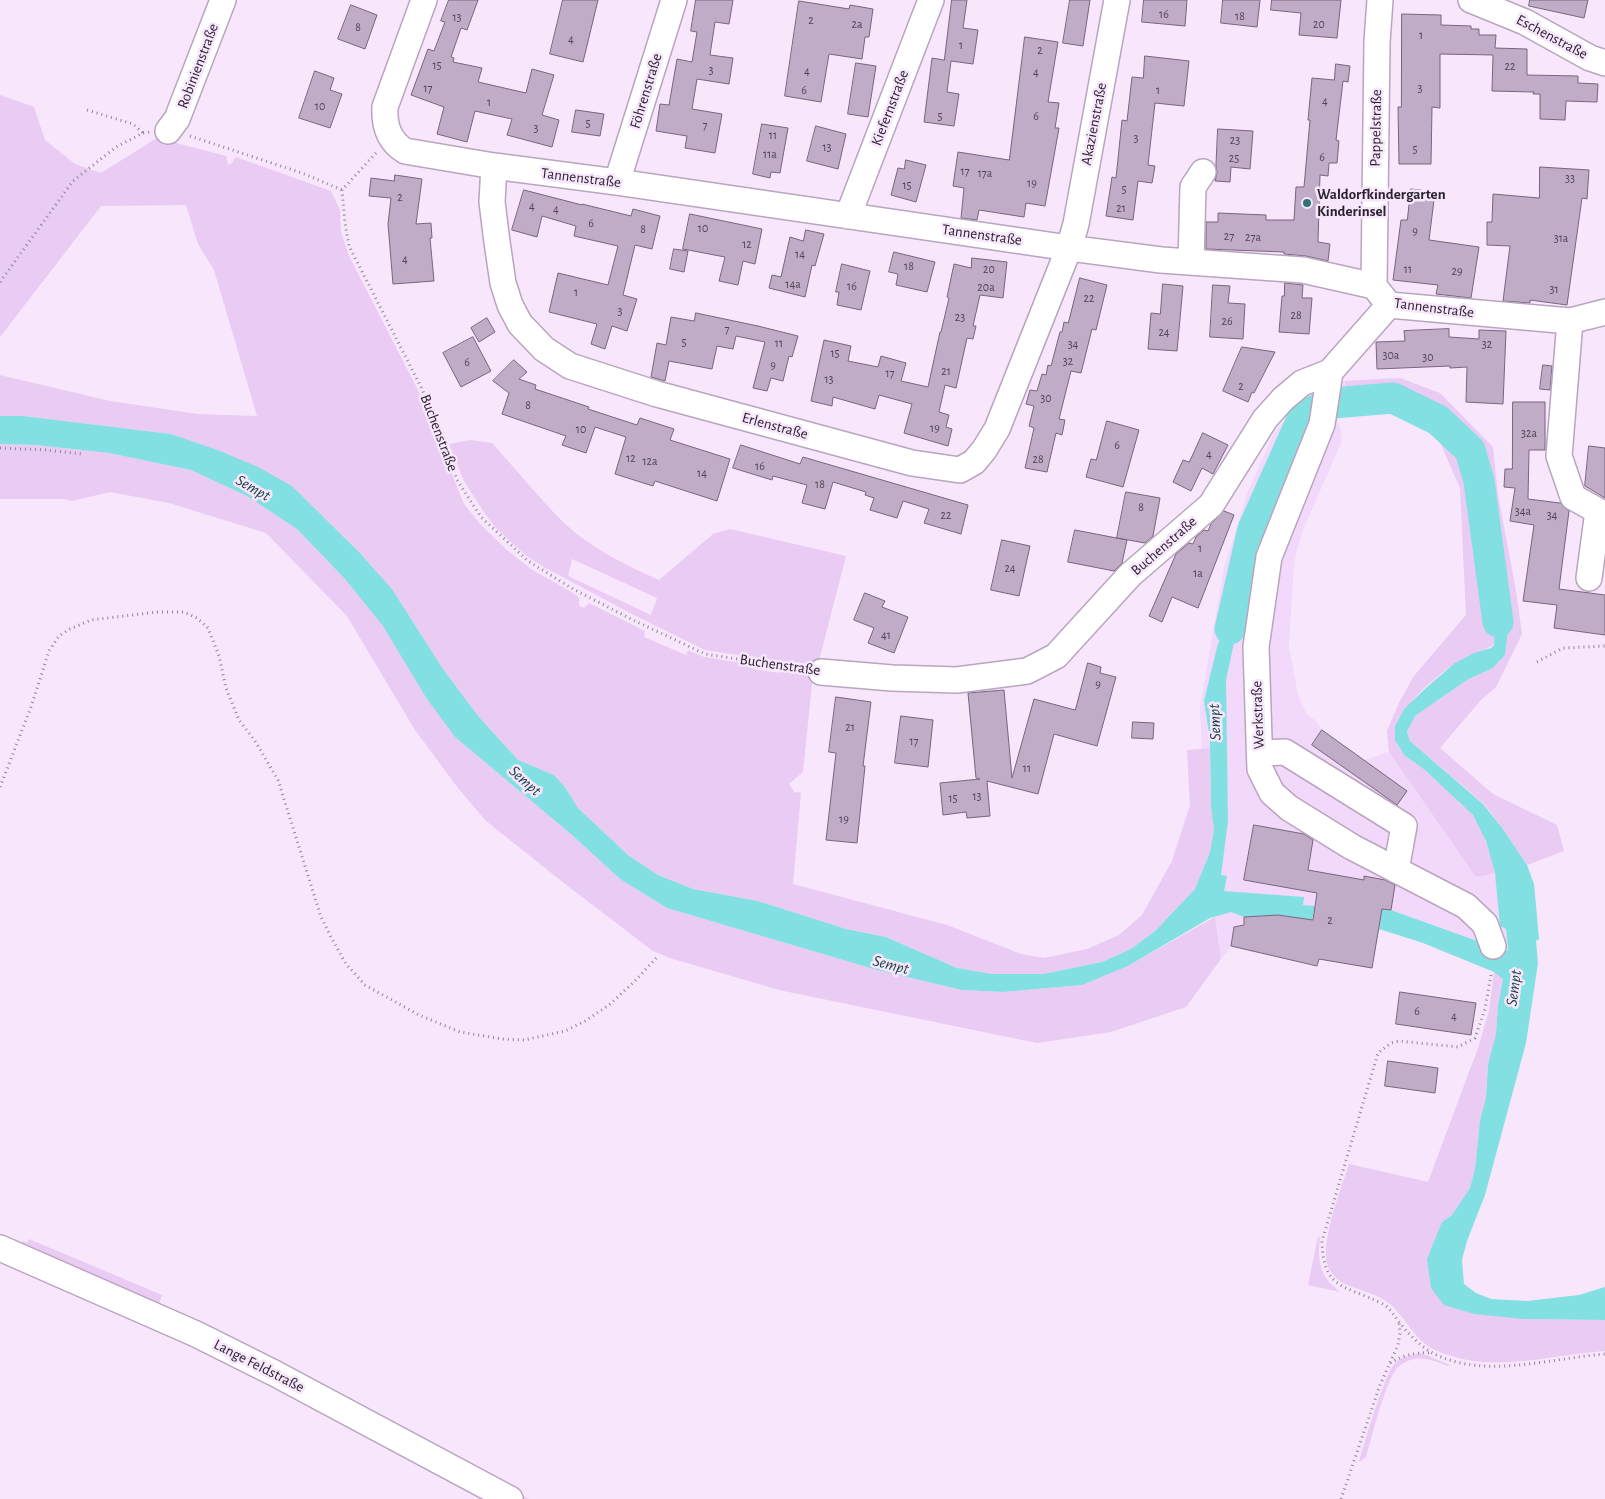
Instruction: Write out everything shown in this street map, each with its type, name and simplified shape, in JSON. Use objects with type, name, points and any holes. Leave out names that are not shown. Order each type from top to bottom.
[{"type":"street","name":"Robinienstraße","points":[[168,131],[177,119],[223,0]]},
{"type":"street","points":[[390,138],[386,124],[385,107],[424,0]]},
{"type":"street","name":"Föhrenstraße","points":[[617,182],[674,0]]},
{"type":"street","name":"Kiefernstraße","points":[[848,216],[931,0]]},
{"type":"street","name":"Akazienstraße","points":[[1069,248],[1076,224],[1117,0]]},
{"type":"street","name":"Pappelstraße","points":[[1374,286],[1376,42],[1380,0]]},
{"type":"street","name":"Eschenstraße","points":[[1471,0],[1525,22],[1597,60]]},
{"type":"street","name":"Tannenstraße","points":[[390,138],[405,151],[494,166],[617,182],[1069,248],[1191,262],[1303,270],[1374,286],[1389,305],[1570,321],[1605,312]]},
{"type":"street","name":"Erlenstraße","points":[[494,166],[492,202],[496,242],[503,283],[510,305],[520,324],[544,349],[570,366],[657,394],[912,463],[960,470],[974,462],[997,429],[1069,248]]},
{"type":"street","points":[[1191,262],[1193,187],[1203,172]]},
{"type":"street","name":"Buchenstraße","points":[[821,672],[892,678],[957,680],[1027,670],[1056,656],[1130,575],[1211,505],[1265,419],[1283,400],[1302,383],[1330,372],[1389,305]]},
{"type":"street","points":[[1570,321],[1559,456],[1573,497],[1598,511],[1589,578]]},
{"type":"street","name":"Werkstraße","points":[[1330,372],[1322,424],[1269,557],[1256,647],[1260,769],[1272,793],[1289,808],[1352,846],[1466,906],[1485,924],[1493,946]]},
{"type":"street","points":[[1260,753],[1285,752],[1404,826],[1396,870]]},
{"type":"street","name":"Lange Feldstraße","points":[[0,1248],[196,1334],[274,1373],[510,1499]]},
{"type":"path","points":[[87,110],[133,124],[143,133]]},
{"type":"path","points":[[0,282],[73,181],[116,147],[143,133],[168,131],[197,137],[302,173],[342,190],[390,138]]},
{"type":"path","name":"Buchenstraße","points":[[342,190],[349,246],[422,389],[445,444],[457,480],[481,517],[528,561],[573,589],[632,620],[696,650],[714,655],[821,672]]},
{"type":"path","points":[[0,448],[83,454]]},
{"type":"path","points":[[0,787],[31,707],[49,651],[59,636],[91,620],[156,612],[184,612],[197,618],[208,628],[219,656],[226,688],[239,720],[255,741],[278,780],[322,917],[346,964],[365,985],[419,1015],[460,1032],[502,1039],[524,1040],[565,1031],[585,1021],[609,1005],[658,956]]},
{"type":"path","points":[[1537,662],[1564,648],[1605,646]]},
{"type":"path","points":[[1491,974],[1475,1038],[1458,1047],[1400,1041],[1391,1043],[1378,1053],[1322,1241],[1325,1267],[1331,1278],[1339,1286],[1383,1304],[1393,1312],[1415,1341],[1432,1353],[1462,1363],[1491,1367],[1605,1354]]},
{"type":"path","points":[[1341,1499],[1380,1385],[1398,1345],[1400,1333],[1398,1321]]},
{"type":"path","points":[[1390,1364],[1401,1356],[1412,1353],[1432,1353]]},
{"type":"shaded area","points":[[0,95],[34,107],[45,140],[75,164],[101,173],[157,138],[226,156],[228,165],[236,157],[331,191],[340,210],[341,232],[349,256],[418,390],[464,504],[480,524],[508,551],[531,569],[573,593],[579,598],[579,606],[584,608],[589,603],[645,631],[644,637],[686,655],[688,650],[704,657],[754,665],[753,669],[779,673],[780,669],[813,674],[803,772],[789,784],[795,793],[801,793],[793,884],[947,925],[1021,954],[1044,958],[1087,949],[1119,935],[1142,915],[1172,861],[1190,805],[1187,750],[1210,748],[1211,806],[1214,830],[1210,852],[1195,889],[1155,931],[1131,949],[1102,962],[1043,974],[992,974],[957,968],[886,937],[846,929],[758,901],[693,889],[658,875],[628,855],[578,808],[565,787],[554,775],[518,760],[479,717],[443,669],[392,589],[359,552],[292,486],[171,434],[23,416],[0,416],[0,375],[110,401],[198,414],[257,416],[214,270],[198,244],[186,205],[101,206],[0,337]]},
{"type":"shaded area","points":[[1400,378],[1440,393],[1493,447],[1498,495],[1522,634],[1496,687],[1481,700],[1440,748],[1493,794],[1557,825],[1564,851],[1527,865],[1484,804],[1410,741],[1407,732],[1415,716],[1467,680],[1493,668],[1505,655],[1487,581],[1495,623],[1493,645],[1456,663],[1437,677],[1406,708],[1399,719],[1396,730],[1396,740],[1404,754],[1424,769],[1471,813],[1478,824],[1487,844],[1495,873],[1476,877],[1389,752],[1387,731],[1413,677],[1466,615],[1460,488],[1439,440],[1403,415],[1374,412],[1336,418],[1347,408],[1345,381]]},
{"type":"shaded area","points":[[1345,381],[1347,408],[1336,418],[1341,430],[1342,441],[1302,532],[1294,563],[1289,647],[1298,695],[1307,715],[1315,720],[1322,730],[1364,760],[1389,752],[1476,877],[1495,873],[1506,929],[1508,950],[1502,953],[1480,942],[1391,910],[1383,909],[1372,968],[1232,946],[1221,959],[1215,917],[1210,749],[1202,749],[1200,708],[1224,568],[1247,494],[1273,435],[1308,392]]},
{"type":"shaded area","points":[[470,440],[492,443],[546,504],[574,532],[609,555],[659,580],[713,534],[730,529],[846,556],[819,661],[814,664],[705,650],[542,566],[524,554],[496,528],[483,511],[464,481],[449,444]],"holes":[[[572,559],[657,598],[651,615],[568,576]]]},
{"type":"shaded area","points":[[0,444],[35,445],[109,453],[191,470],[247,496],[297,529],[345,579],[384,626],[455,737],[572,835],[620,879],[667,908],[877,970],[962,990],[1003,992],[1082,985],[1128,966],[1215,917],[1221,959],[1186,1007],[1111,1032],[1037,1043],[779,990],[670,958],[653,951],[486,821],[458,788],[415,730],[347,616],[266,533],[169,503],[110,492],[72,501],[65,499],[0,499]]},
{"type":"shaded area","points":[[1494,972],[1503,979],[1498,1005],[1496,1034],[1488,1064],[1486,1098],[1480,1120],[1475,1169],[1470,1188],[1452,1215],[1442,1222],[1431,1288],[1523,1319],[1605,1320],[1605,1351],[1498,1362],[1456,1357],[1428,1346],[1416,1335],[1390,1304],[1338,1280],[1327,1264],[1326,1254],[1329,1228],[1349,1164],[1428,1182],[1478,1048],[1489,1011]]},
{"type":"shaded area","points":[[1318,1237],[1320,1237],[1319,1254],[1322,1271],[1329,1282],[1340,1292],[1308,1285]]},
{"type":"shaded area","points":[[29,1239],[162,1295],[158,1307],[529,1499],[521,1499],[18,1244],[23,1241],[27,1243]]},
{"type":"shaded area","points":[[1421,1353],[1450,1365],[1418,1359],[1407,1361],[1397,1368],[1388,1385],[1366,1457],[1359,1462],[1375,1409],[1391,1368],[1402,1358]]},
{"type":"water","points":[[0,416],[23,416],[171,434],[258,467],[292,486],[359,552],[392,589],[443,669],[479,717],[518,760],[554,775],[565,787],[578,808],[628,855],[658,875],[693,889],[758,901],[846,929],[886,937],[957,968],[992,974],[1043,974],[1102,962],[1131,949],[1155,931],[1195,889],[1210,852],[1214,830],[1211,807],[1210,739],[1204,701],[1217,647],[1240,587],[1242,606],[1226,680],[1228,821],[1221,875],[1227,876],[1224,891],[1304,897],[1303,905],[1315,906],[1312,920],[1278,915],[1244,917],[1231,912],[1210,918],[1128,966],[1082,985],[1003,992],[962,990],[877,970],[667,908],[620,879],[572,835],[455,737],[427,699],[383,626],[345,579],[297,529],[247,496],[191,470],[109,453],[35,445],[0,444]]},
{"type":"water","points":[[1497,578],[1508,628],[1505,655],[1493,668],[1467,680],[1415,716],[1407,732],[1410,741],[1483,804],[1503,829],[1527,865],[1534,884],[1539,939],[1536,941],[1538,963],[1526,1043],[1485,1195],[1467,1241],[1462,1260],[1464,1284],[1476,1293],[1491,1299],[1527,1301],[1579,1295],[1605,1287],[1605,1320],[1523,1319],[1474,1314],[1444,1305],[1431,1288],[1427,1259],[1442,1222],[1452,1215],[1470,1188],[1475,1169],[1480,1120],[1486,1098],[1488,1064],[1496,1034],[1498,1005],[1503,979],[1494,972],[1423,943],[1379,929],[1382,909],[1391,910],[1480,942],[1502,953],[1508,950],[1506,929],[1500,926],[1495,873],[1486,841],[1473,815],[1425,770],[1404,755],[1395,740],[1395,726],[1405,708],[1455,663],[1494,645],[1495,627],[1487,581]]},
{"type":"building","points":[[449,0],[478,0],[467,30],[461,28],[451,57],[454,58],[453,62],[482,68],[478,82],[526,93],[532,69],[554,75],[542,115],[559,120],[552,147],[507,135],[512,119],[475,111],[467,142],[437,134],[444,107],[411,95],[428,49],[434,51],[445,22],[441,21]]},
{"type":"building","points":[[563,0],[598,0],[583,62],[550,54]]},
{"type":"building","points":[[696,0],[733,0],[729,24],[715,22],[710,55],[733,58],[729,84],[697,79],[692,109],[722,114],[715,153],[685,148],[687,136],[656,131],[660,104],[669,105],[677,59],[692,62],[697,32],[691,31]]},
{"type":"building","points":[[952,0],[967,0],[963,28],[978,30],[973,64],[951,61],[947,92],[959,94],[954,126],[924,122],[932,58],[944,60]]},
{"type":"building","points":[[1070,0],[1090,0],[1083,46],[1063,43]]},
{"type":"building","points":[[1144,0],[1187,0],[1185,26],[1142,22]]},
{"type":"building","points":[[1223,0],[1260,0],[1257,27],[1221,23]]},
{"type":"building","points":[[1272,0],[1341,0],[1337,38],[1299,35],[1301,13],[1271,10]]},
{"type":"building","points":[[1530,0],[1588,0],[1584,18],[1529,6]]},
{"type":"building","points":[[799,1],[849,9],[850,5],[873,9],[869,37],[865,37],[862,59],[829,54],[821,102],[785,96]]},
{"type":"building","points":[[351,5],[377,15],[365,49],[338,39]]},
{"type":"building","points":[[1402,14],[1441,15],[1441,25],[1471,26],[1471,29],[1479,29],[1479,35],[1496,35],[1495,48],[1527,49],[1527,75],[1578,76],[1578,83],[1598,84],[1597,102],[1566,101],[1565,120],[1540,119],[1540,94],[1533,94],[1534,92],[1492,91],[1493,55],[1440,54],[1440,108],[1432,107],[1431,164],[1399,164],[1398,107],[1401,107]]},
{"type":"building","points":[[1025,37],[1058,42],[1048,102],[1059,103],[1055,128],[1059,128],[1045,206],[1026,203],[1024,217],[979,210],[977,220],[961,218],[964,188],[953,186],[958,152],[1009,160]]},
{"type":"building","points":[[1145,56],[1189,61],[1184,106],[1155,103],[1148,165],[1155,166],[1152,183],[1138,181],[1133,220],[1106,216],[1112,177],[1116,178],[1122,120],[1127,121],[1132,77],[1143,78]]},
{"type":"building","points":[[856,63],[876,66],[868,117],[848,114]]},
{"type":"building","points":[[1336,64],[1350,66],[1348,82],[1343,81],[1336,140],[1339,141],[1337,163],[1329,163],[1328,176],[1320,175],[1318,242],[1330,244],[1328,261],[1284,254],[1284,252],[1206,249],[1206,222],[1218,222],[1218,213],[1266,215],[1266,220],[1294,220],[1296,187],[1304,187],[1312,78],[1334,80]]},
{"type":"building","points":[[315,71],[334,78],[330,90],[342,94],[330,128],[299,118]]},
{"type":"building","points":[[576,110],[604,114],[600,136],[572,132]]},
{"type":"building","points":[[762,124],[788,128],[780,173],[771,172],[770,178],[753,174]]},
{"type":"building","points":[[816,126],[846,134],[838,169],[807,161]]},
{"type":"building","points":[[1218,129],[1253,131],[1250,169],[1231,167],[1230,182],[1215,181],[1217,173]]},
{"type":"building","points":[[906,160],[926,165],[916,202],[891,195],[898,168],[904,169]]},
{"type":"building","points":[[1540,167],[1589,170],[1587,199],[1582,198],[1567,305],[1530,300],[1530,303],[1503,301],[1510,246],[1487,245],[1487,222],[1492,222],[1493,194],[1539,198]]},
{"type":"building","points":[[395,175],[422,179],[416,224],[431,223],[432,238],[430,238],[434,281],[393,284],[388,224],[391,198],[369,196],[371,178],[394,181]]},
{"type":"building","points":[[1411,189],[1435,192],[1429,240],[1479,247],[1471,298],[1436,294],[1438,285],[1393,280],[1401,220],[1407,220]]},
{"type":"building","points":[[524,190],[631,216],[633,209],[660,216],[652,249],[635,245],[623,295],[637,299],[627,331],[612,326],[605,349],[591,344],[597,324],[549,312],[558,273],[608,285],[618,246],[574,236],[576,226],[542,216],[537,237],[512,230]]},
{"type":"building","points":[[690,214],[762,229],[755,264],[743,261],[738,285],[719,281],[725,257],[683,249]]},
{"type":"building","points":[[806,230],[824,234],[815,266],[812,265],[805,297],[769,288],[772,275],[781,277],[790,237],[803,241]]},
{"type":"building","points":[[674,249],[688,251],[684,272],[670,269]]},
{"type":"building","points":[[894,252],[935,262],[927,292],[896,285],[898,274],[889,272]]},
{"type":"building","points":[[972,258],[1007,262],[1003,298],[980,295],[973,326],[976,326],[973,339],[967,338],[956,388],[945,385],[939,412],[949,415],[946,427],[952,429],[948,446],[904,433],[912,404],[879,395],[875,409],[833,397],[832,406],[811,401],[824,340],[851,346],[848,361],[878,367],[881,356],[906,363],[901,381],[928,387],[949,298],[947,297],[954,264],[971,268]]},
{"type":"building","points":[[842,264],[870,271],[861,310],[837,305],[839,292],[836,292]]},
{"type":"building","points":[[1080,278],[1107,285],[1096,330],[1092,329],[1081,373],[1071,371],[1059,419],[1065,420],[1062,435],[1056,433],[1047,472],[1025,468],[1034,428],[1029,426],[1034,406],[1026,404],[1030,390],[1037,391],[1042,374],[1046,375],[1048,365],[1051,366],[1060,332],[1062,332],[1064,322],[1068,323]]},
{"type":"building","points":[[1285,283],[1303,285],[1302,298],[1312,298],[1309,334],[1279,332]]},
{"type":"building","points":[[1163,284],[1183,286],[1177,351],[1148,349],[1151,313],[1160,314]]},
{"type":"building","points":[[1213,285],[1230,286],[1228,303],[1245,304],[1243,339],[1210,337]]},
{"type":"building","points":[[696,313],[798,336],[792,357],[789,356],[783,381],[771,378],[767,391],[753,388],[765,342],[736,336],[733,349],[717,346],[712,369],[669,361],[665,381],[651,377],[657,343],[666,345],[671,317],[694,321]]},
{"type":"building","points":[[487,318],[495,332],[479,342],[471,328]]},
{"type":"building","points":[[1449,329],[1449,337],[1479,339],[1479,330],[1506,331],[1503,404],[1466,402],[1467,367],[1377,369],[1376,342],[1405,341],[1404,331]]},
{"type":"building","points":[[473,337],[491,371],[461,387],[443,353]]},
{"type":"building","points":[[1242,347],[1275,352],[1248,402],[1223,391]]},
{"type":"building","points":[[514,360],[527,372],[519,379],[536,385],[535,389],[637,425],[640,418],[674,429],[670,440],[730,459],[717,501],[655,481],[653,486],[615,474],[626,437],[595,427],[586,453],[562,445],[566,436],[502,414],[509,393],[493,381]]},
{"type":"building","points":[[1543,365],[1552,366],[1550,390],[1540,389]]},
{"type":"building","points":[[1513,402],[1545,402],[1545,450],[1529,450],[1528,499],[1560,503],[1569,511],[1559,589],[1605,595],[1605,635],[1554,628],[1557,605],[1523,601],[1534,525],[1510,521],[1515,488],[1504,487],[1505,469],[1512,469]]},
{"type":"building","points":[[1107,421],[1139,430],[1123,487],[1086,477],[1091,459],[1096,460]]},
{"type":"building","points":[[1203,433],[1228,445],[1213,474],[1202,468],[1191,491],[1173,482],[1183,460],[1189,462]]},
{"type":"building","points":[[741,445],[800,464],[803,457],[968,505],[961,534],[924,523],[929,509],[903,501],[897,518],[870,510],[874,498],[865,495],[866,492],[833,482],[825,509],[802,503],[807,485],[773,476],[772,480],[733,468]]},
{"type":"building","points":[[1589,446],[1605,448],[1605,498],[1585,486]]},
{"type":"building","points":[[1126,492],[1160,498],[1153,536],[1145,543],[1117,538]]},
{"type":"building","points":[[1224,511],[1234,515],[1198,608],[1172,597],[1162,622],[1149,616],[1176,554],[1189,543],[1193,544],[1196,537],[1204,530],[1208,531],[1211,524]]},
{"type":"building","points":[[1075,530],[1127,540],[1122,563],[1114,571],[1068,562]]},
{"type":"building","points":[[1002,540],[1030,546],[1019,596],[991,590]]},
{"type":"building","points":[[865,593],[885,601],[882,607],[908,617],[894,653],[868,643],[874,628],[854,620]]},
{"type":"building","points":[[1088,663],[1101,667],[1100,673],[1116,677],[1097,746],[1054,734],[1038,794],[987,781],[990,816],[967,818],[966,812],[943,815],[940,783],[980,779],[976,778],[968,693],[1004,690],[1012,778],[1034,699],[1075,710]]},
{"type":"building","points":[[836,697],[871,702],[863,766],[865,766],[857,843],[826,840],[836,753],[829,752]]},
{"type":"building","points":[[901,716],[933,720],[928,767],[895,763]]},
{"type":"building","points":[[1133,722],[1154,723],[1153,739],[1132,738]]},
{"type":"building","points":[[1322,730],[1407,791],[1397,805],[1312,745]]},
{"type":"building","points":[[1254,825],[1304,834],[1313,840],[1308,870],[1364,880],[1364,876],[1385,880],[1395,885],[1391,910],[1382,909],[1372,968],[1319,959],[1317,966],[1231,946],[1234,927],[1244,925],[1244,917],[1278,915],[1313,920],[1317,893],[1244,880]]},
{"type":"building","points":[[1400,992],[1476,1003],[1471,1035],[1396,1024]]},
{"type":"building","points":[[1388,1061],[1438,1068],[1435,1093],[1385,1086]]},
{"type":"waterway","name":"Sempt","points":[[1230,629],[1253,529],[1304,415],[1333,403],[1393,398],[1438,420],[1470,450],[1479,481],[1498,622]]},
{"type":"place","name":"Waldorfkindergarten Kinderinsel","points":[[1307,203]]}]
